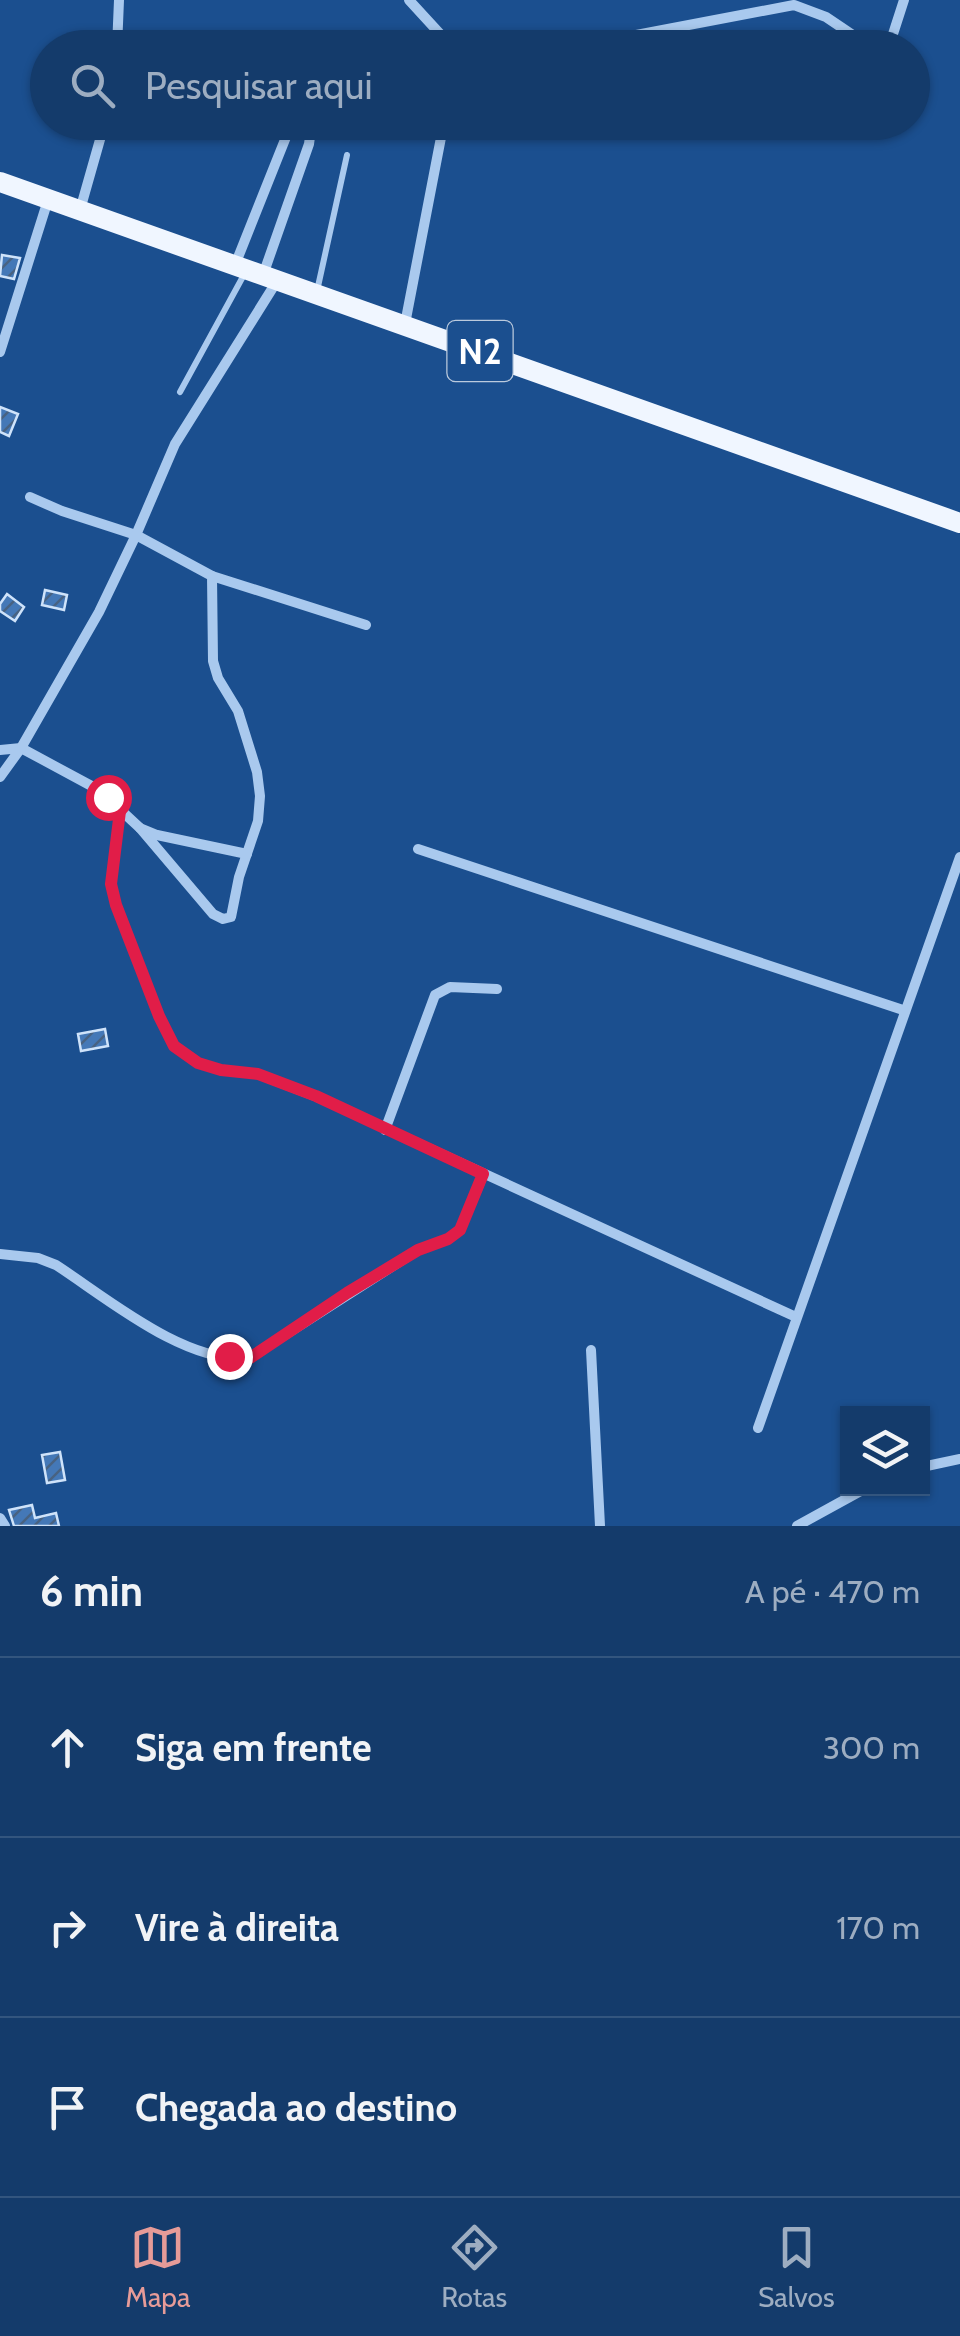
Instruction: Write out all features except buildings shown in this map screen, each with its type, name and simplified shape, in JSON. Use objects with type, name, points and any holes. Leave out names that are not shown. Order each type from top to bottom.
[{"type":"main road","name":"N2","points":[[0,182],[960,524]]},
{"type":"street","points":[[117,30],[119,0]]},
{"type":"street","points":[[409,0],[436,30]]},
{"type":"street","points":[[894,30],[904,0]]},
{"type":"street","points":[[658,30],[792,3],[845,30]]},
{"type":"street","points":[[80,210],[100,140]]},
{"type":"street","points":[[255,273],[288,140]]},
{"type":"street","points":[[0,777],[21,748],[99,612],[255,273],[310,140]]},
{"type":"street","points":[[405,324],[441,140]]},
{"type":"street","points":[[0,352],[48,199]]},
{"type":"street","points":[[30,497],[62,512],[136,535],[212,576],[366,625]]},
{"type":"street","points":[[0,750],[21,748],[99,790],[140,828],[214,914],[228,919],[234,912],[239,877],[258,821],[257,772],[238,711],[213,662],[212,576]]},
{"type":"street","points":[[120,811],[111,884],[159,1016],[174,1046],[198,1063],[258,1074],[316,1096],[796,1317]]},
{"type":"street","points":[[140,828],[185,843],[247,854]]},
{"type":"street","points":[[418,850],[904,1010]]},
{"type":"street","points":[[758,1428],[960,857]]},
{"type":"street","points":[[385,1130],[435,995],[450,987],[498,989]]},
{"type":"street","points":[[0,1254],[38,1258],[56,1265],[158,1334],[229,1356],[250,1358],[418,1250],[454,1236],[483,1174]]},
{"type":"street","points":[[591,1350],[600,1526]]},
{"type":"street","points":[[930,1465],[960,1458]]},
{"type":"street","points":[[797,1526],[851,1496]]},
{"type":"street","points":[[820,1512],[825,1526]]},
{"type":"lane","points":[[316,294],[347,156]]},
{"type":"lane","points":[[180,392],[255,273]]},
{"type":"route","points":[[108,797],[120,811],[111,884],[116,905],[174,1046],[198,1063],[258,1074],[316,1096],[483,1174],[454,1236],[418,1250],[250,1358],[229,1356]]}]
